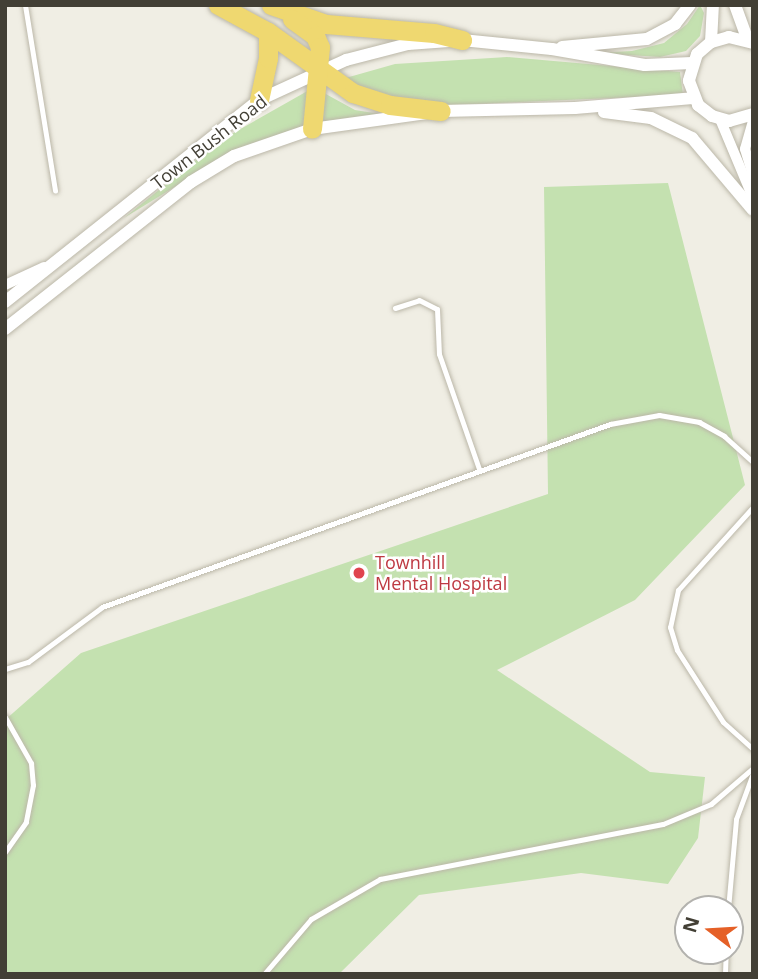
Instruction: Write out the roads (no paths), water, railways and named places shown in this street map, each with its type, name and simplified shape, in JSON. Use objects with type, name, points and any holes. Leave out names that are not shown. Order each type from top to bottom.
[{"type":"highway","points":[[218,5],[268,32],[317,71],[377,102],[441,111]]},
{"type":"highway","points":[[269,5],[326,24],[434,33],[462,40]]},
{"type":"highway","points":[[269,5],[315,36],[321,55],[312,129]]},
{"type":"highway","points":[[259,100],[268,58],[268,32]]},
{"type":"street","points":[[552,49],[647,39],[675,24],[690,5]]},
{"type":"street","points":[[711,42],[713,5]]},
{"type":"street","points":[[735,5],[750,42]]},
{"type":"street","points":[[750,42],[729,37],[711,42],[692,63],[689,80],[693,98],[704,111],[720,119],[739,120],[753,114]]},
{"type":"street","name":"Town Bush Road","points":[[5,302],[259,100],[317,71],[408,44],[462,40],[552,49],[645,65],[692,63]]},
{"type":"street","name":"Town Bush Road","points":[[5,329],[191,182],[234,156],[312,129],[441,111],[575,108],[693,98]]},
{"type":"street","points":[[575,108],[651,118],[674,126],[708,153],[753,210]]},
{"type":"street","points":[[720,119],[753,198]]},
{"type":"street","points":[[753,121],[746,149],[753,176]]},
{"type":"street","points":[[5,285],[52,263]]},
{"type":"lane","points":[[25,5],[55,191]]},
{"type":"lane","points":[[395,308],[419,300],[437,309],[439,354],[478,469]]},
{"type":"lane","points":[[5,669],[28,662],[102,607],[478,469],[610,424],[659,415],[714,429],[753,462]]},
{"type":"lane","points":[[753,507],[678,590],[670,626],[677,650],[702,692],[733,735],[753,748]]},
{"type":"lane","points":[[5,716],[31,763],[33,785],[26,822],[5,852]]},
{"type":"lane","points":[[729,895],[736,819],[753,770]]},
{"type":"lane","points":[[264,974],[311,919],[380,879],[663,824],[710,804],[753,770]]},
{"type":"place","name":"Townhill Mental Hospital","points":[[359,573]]}]
